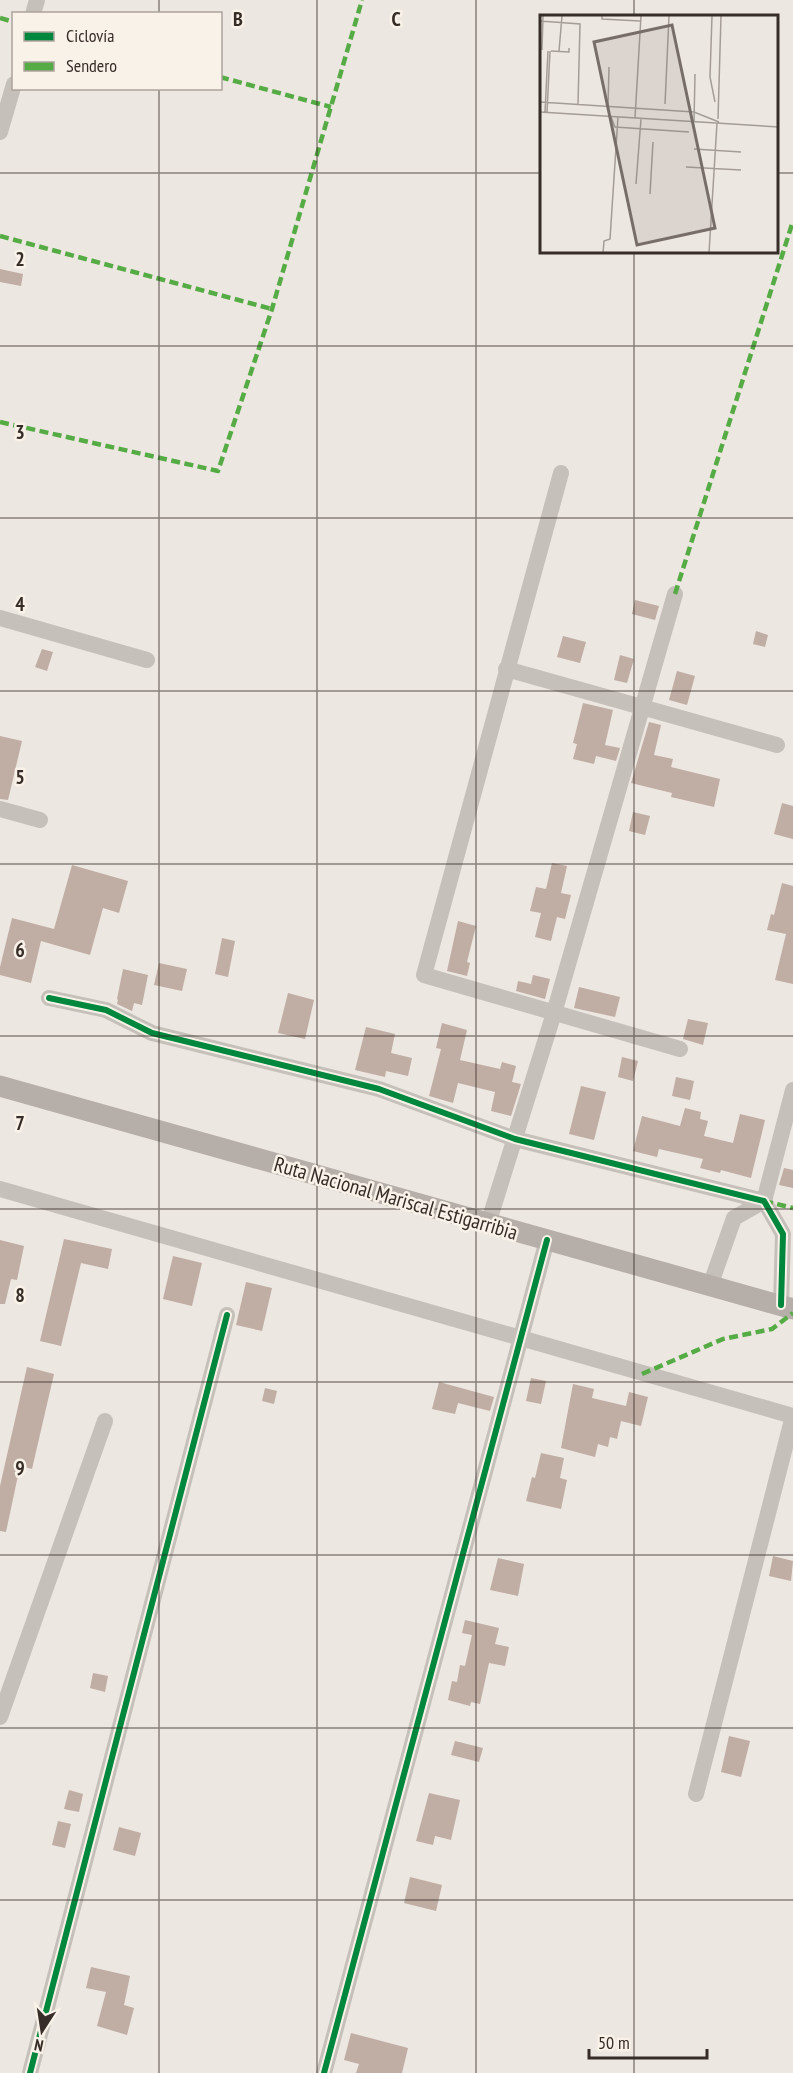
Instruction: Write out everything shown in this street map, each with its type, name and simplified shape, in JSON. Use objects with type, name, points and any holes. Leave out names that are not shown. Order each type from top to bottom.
[{"type":"main road","name":"Ruta Nacional Mariscal Estigarribia","points":[[0,1086],[787,1307]]},
{"type":"street","points":[[0,132],[12,90]]},
{"type":"street","points":[[561,473],[424,975],[680,1049]]},
{"type":"street","points":[[488,1224],[554,1013],[675,594]]},
{"type":"street","points":[[0,618],[147,660]]},
{"type":"street","points":[[506,669],[777,745]]},
{"type":"street","points":[[0,809],[40,820]]},
{"type":"street","points":[[49,998],[106,1010],[152,1033],[379,1089],[515,1139],[764,1201]]},
{"type":"street","points":[[787,1307],[783,1234],[764,1201],[793,1090]]},
{"type":"street","points":[[0,1189],[793,1416],[696,1794]]},
{"type":"street","points":[[710,1286],[734,1218],[764,1201]]},
{"type":"street","points":[[324,2073],[547,1240]]},
{"type":"street","points":[[30,2073],[227,1315]]},
{"type":"street","points":[[0,1717],[105,1421]]},
{"type":"building","points":[[0,269],[23,274],[21,286],[0,282]]},
{"type":"building","points":[[635,600],[659,606],[655,620],[632,614]]},
{"type":"building","points":[[756,631],[768,635],[765,647],[753,644]]},
{"type":"building","points":[[563,636],[586,642],[580,663],[557,657]]},
{"type":"building","points":[[42,649],[53,652],[47,671],[35,667]]},
{"type":"building","points":[[620,655],[634,659],[627,683],[614,680]]},
{"type":"building","points":[[677,671],[695,676],[687,705],[669,700]]},
{"type":"building","points":[[583,703],[613,710],[605,745],[620,748],[616,761],[596,756],[594,764],[573,759],[577,744],[573,743]]},
{"type":"building","points":[[649,722],[661,725],[654,755],[673,759],[671,767],[720,779],[714,807],[671,797],[672,793],[631,783]]},
{"type":"building","points":[[0,736],[22,741],[8,800],[0,799]]},
{"type":"building","points":[[782,803],[793,806],[793,839],[774,834]]},
{"type":"building","points":[[633,812],[650,816],[645,835],[629,831]]},
{"type":"building","points":[[552,863],[567,866],[561,893],[571,895],[565,919],[557,917],[551,941],[535,937],[541,913],[530,911],[536,887],[546,889]]},
{"type":"building","points":[[72,865],[128,881],[119,913],[103,908],[90,955],[41,941],[31,983],[0,975],[12,918],[54,929]]},
{"type":"building","points":[[782,883],[793,886],[793,984],[775,980],[786,934],[767,930],[771,914],[774,915]]},
{"type":"building","points":[[458,921],[476,926],[467,962],[470,963],[467,976],[447,971]]},
{"type":"building","points":[[222,938],[235,941],[228,977],[215,974]]},
{"type":"building","points":[[159,963],[187,969],[182,991],[154,985]]},
{"type":"building","points":[[123,969],[148,975],[142,1005],[134,1003],[132,1011],[117,1004]]},
{"type":"building","points":[[533,975],[550,979],[545,999],[516,991],[518,981],[531,984]]},
{"type":"building","points":[[579,987],[620,997],[615,1017],[574,1008]]},
{"type":"building","points":[[288,993],[314,1000],[305,1039],[278,1033]]},
{"type":"building","points":[[688,1019],[708,1023],[703,1045],[683,1039]]},
{"type":"building","points":[[442,1023],[467,1030],[460,1060],[500,1069],[502,1062],[516,1066],[512,1082],[521,1084],[511,1116],[491,1111],[495,1092],[458,1083],[453,1103],[429,1096],[441,1049],[436,1048]]},
{"type":"building","points":[[366,1027],[395,1034],[391,1053],[412,1058],[408,1076],[386,1071],[385,1077],[355,1070]]},
{"type":"building","points":[[622,1057],[638,1061],[633,1081],[618,1077]]},
{"type":"building","points":[[676,1077],[694,1081],[690,1100],[672,1096]]},
{"type":"building","points":[[581,1086],[606,1092],[594,1140],[569,1134]]},
{"type":"building","points":[[685,1108],[701,1112],[700,1119],[708,1121],[704,1136],[733,1143],[740,1114],[765,1120],[751,1178],[721,1170],[720,1173],[700,1168],[703,1159],[659,1149],[657,1157],[633,1151],[642,1116],[680,1126]]},
{"type":"building","points":[[784,1168],[793,1170],[793,1188],[779,1185]]},
{"type":"building","points":[[64,1239],[112,1249],[108,1269],[81,1263],[61,1346],[40,1341]]},
{"type":"building","points":[[0,1240],[24,1246],[17,1280],[11,1279],[5,1304],[0,1304]]},
{"type":"building","points":[[173,1256],[202,1263],[192,1306],[163,1299]]},
{"type":"building","points":[[246,1282],[272,1288],[262,1331],[236,1325]]},
{"type":"building","points":[[27,1367],[54,1374],[32,1469],[20,1466],[6,1532],[0,1531],[0,1486]]},
{"type":"building","points":[[531,1378],[546,1381],[541,1404],[526,1401]]},
{"type":"building","points":[[439,1382],[494,1397],[490,1411],[458,1403],[455,1414],[432,1409]]},
{"type":"building","points":[[573,1384],[594,1389],[592,1398],[626,1406],[629,1392],[648,1397],[641,1426],[621,1421],[617,1439],[610,1437],[608,1447],[598,1444],[595,1457],[561,1448]]},
{"type":"building","points":[[265,1388],[277,1391],[274,1404],[262,1401]]},
{"type":"building","points":[[541,1453],[564,1458],[560,1478],[567,1480],[561,1509],[526,1501]]},
{"type":"building","points":[[773,1556],[793,1561],[791,1581],[769,1576]]},
{"type":"building","points":[[498,1558],[524,1564],[518,1596],[490,1590]]},
{"type":"building","points":[[465,1620],[499,1628],[495,1644],[509,1647],[505,1666],[489,1663],[480,1704],[471,1702],[470,1706],[448,1700],[452,1681],[457,1682],[460,1665],[465,1666],[472,1635],[462,1633]]},
{"type":"building","points":[[93,1673],[108,1676],[105,1692],[90,1688]]},
{"type":"building","points":[[729,1736],[750,1741],[741,1777],[721,1772]]},
{"type":"building","points":[[455,1741],[483,1748],[479,1762],[451,1755]]},
{"type":"building","points":[[69,1790],[83,1794],[79,1812],[64,1809]]},
{"type":"building","points":[[429,1793],[460,1800],[451,1840],[435,1836],[433,1845],[416,1841]]},
{"type":"building","points":[[58,1821],[71,1824],[65,1848],[52,1845]]},
{"type":"building","points":[[119,1827],[141,1833],[135,1856],[113,1850]]},
{"type":"building","points":[[410,1877],[442,1885],[436,1911],[404,1903]]},
{"type":"building","points":[[91,1967],[130,1976],[124,2005],[134,2008],[127,2035],[97,2026],[106,1992],[86,1988]]},
{"type":"building","points":[[351,2033],[408,2048],[402,2073],[356,2073],[359,2064],[344,2060]]},
{"type":"marked path","points":[[0,422],[218,471],[272,309],[362,0]]},
{"type":"marked path","points":[[0,18],[12,21]]},
{"type":"marked path","points":[[222,78],[331,107]]},
{"type":"marked path","points":[[675,594],[793,221]]},
{"type":"marked path","points":[[0,236],[272,309]]},
{"type":"marked path","points":[[764,1201],[793,1208]]},
{"type":"marked path","points":[[642,1374],[723,1339],[772,1329],[793,1313]]},
{"type":"cycle path","points":[[49,998],[106,1010],[152,1033],[379,1089],[515,1139],[764,1201],[783,1234],[781,1305]]},
{"type":"cycle path","points":[[324,2073],[547,1240]]},
{"type":"cycle path","points":[[30,2073],[227,1315]]}]
